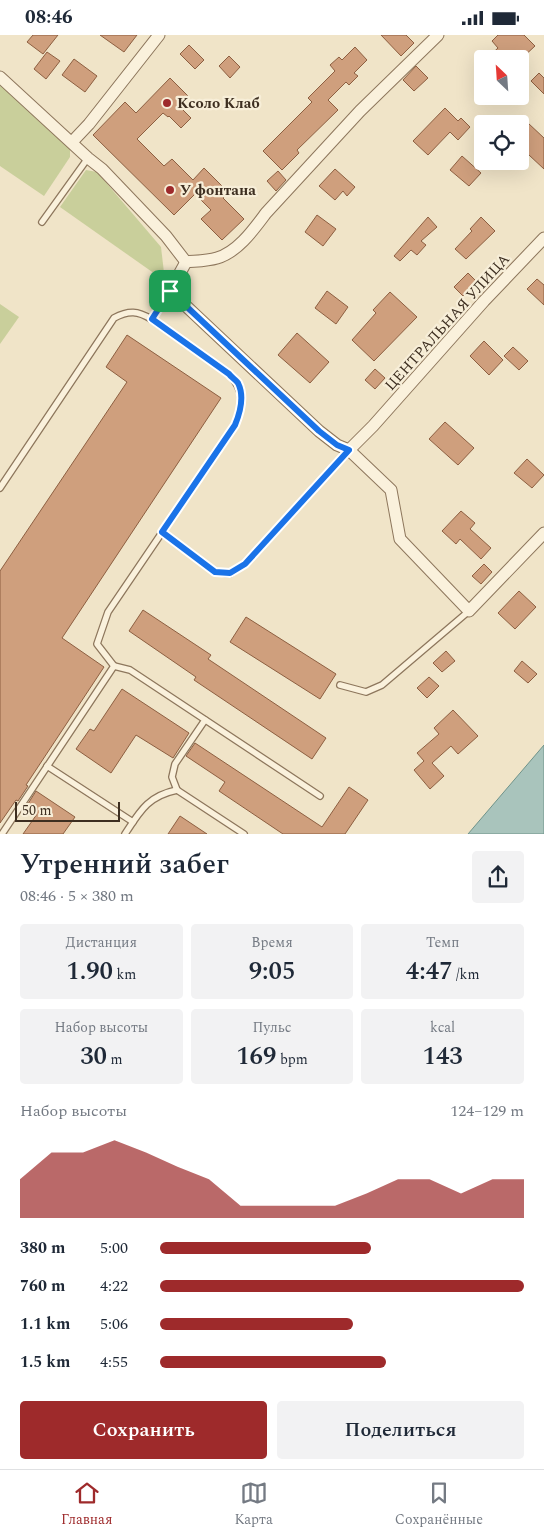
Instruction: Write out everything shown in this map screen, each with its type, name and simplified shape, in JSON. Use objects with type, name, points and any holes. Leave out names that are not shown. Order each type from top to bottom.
[{"type":"street","points":[[72,142],[89,124],[158,35]]},
{"type":"street","points":[[186,262],[219,258],[235,248],[360,111],[438,35]]},
{"type":"street","points":[[0,77],[102,169],[159,229],[186,262]]},
{"type":"street","name":"ЦЕНТРАЛЬНАЯ УЛИЦА","points":[[349,450],[373,426],[484,301],[544,238]]},
{"type":"street","points":[[186,262],[170,291],[319,431],[337,445],[349,450],[391,490],[400,539],[469,611],[544,533]]},
{"type":"lane","points":[[42,222],[88,158]]},
{"type":"lane","points":[[152,319],[170,291]]},
{"type":"lane","points":[[0,488],[114,318],[123,313],[132,311],[142,313],[229,374],[238,383],[241,397],[241,411],[235,425],[108,612],[97,644],[114,666],[130,670],[320,797]]},
{"type":"lane","points":[[162,532],[215,572],[230,573],[245,564],[349,450]]},
{"type":"lane","points":[[340,685],[366,692],[382,685],[469,611]]},
{"type":"lane","points":[[2,834],[114,666]]},
{"type":"lane","points":[[205,720],[175,764],[172,777],[177,790],[244,834]]},
{"type":"lane","points":[[47,766],[133,822]]},
{"type":"lane","points":[[125,834],[142,808],[162,793],[177,790]]},
{"type":"green space","points":[[0,81],[70,148],[70,157],[44,196],[0,166]]},
{"type":"green space","points":[[86,170],[97,172],[161,247],[165,281],[60,207]]},
{"type":"green space","points":[[0,304],[19,317],[0,344]]},
{"type":"water","points":[[544,745],[544,834],[468,834]]},
{"type":"building","points":[[33,35],[58,35],[43,54],[27,42]]},
{"type":"building","points":[[100,35],[137,35],[124,52]]},
{"type":"building","points":[[381,35],[406,35],[414,43],[401,56]]},
{"type":"building","points":[[498,35],[524,35],[535,46],[529,52],[529,50],[496,50],[498,48],[492,41]]},
{"type":"building","points":[[189,45],[204,60],[195,69],[180,54]]},
{"type":"building","points":[[355,47],[367,60],[354,73],[358,76],[349,85],[346,82],[328,100],[338,110],[297,150],[299,153],[282,170],[263,151],[312,102],[308,98],[335,71],[330,65],[339,57],[342,60]]},
{"type":"building","points":[[47,52],[60,61],[46,79],[34,69]]},
{"type":"building","points":[[229,56],[240,67],[230,78],[219,66]]},
{"type":"building","points":[[74,59],[97,76],[85,92],[62,75]]},
{"type":"building","points":[[416,66],[428,78],[414,91],[403,80]]},
{"type":"building","points":[[539,73],[544,78],[544,94],[531,81]]},
{"type":"building","points":[[170,78],[188,96],[179,106],[191,118],[181,128],[169,116],[163,113],[137,139],[164,166],[172,159],[193,180],[204,168],[228,192],[223,198],[244,219],[222,240],[201,219],[211,210],[195,194],[174,215],[93,135],[125,102],[136,113]]},
{"type":"building","points":[[445,108],[458,121],[461,118],[470,127],[458,140],[450,132],[428,155],[413,141]]},
{"type":"building","points":[[529,124],[544,138],[544,169],[529,155]]},
{"type":"building","points":[[462,156],[474,167],[474,170],[481,173],[469,186],[450,170]]},
{"type":"building","points":[[335,169],[355,187],[347,196],[343,191],[335,200],[319,186]]},
{"type":"building","points":[[278,171],[286,180],[276,191],[267,181]]},
{"type":"building","points":[[317,215],[336,229],[323,246],[305,232]]},
{"type":"building","points":[[428,217],[437,227],[421,241],[426,245],[417,255],[411,250],[400,261],[394,256]]},
{"type":"building","points":[[481,217],[495,231],[466,259],[455,249],[472,231],[470,229]]},
{"type":"building","points":[[468,273],[477,282],[463,296],[454,287]]},
{"type":"building","points":[[537,279],[544,285],[544,305],[527,289]]},
{"type":"building","points":[[327,291],[348,307],[336,324],[315,308]]},
{"type":"building","points":[[390,292],[417,317],[374,361],[352,340],[376,313],[373,310]]},
{"type":"building","points":[[297,333],[329,362],[310,383],[278,355]]},
{"type":"building","points":[[127,335],[221,398],[62,638],[104,667],[26,785],[28,786],[18,801],[16,800],[0,823],[0,571],[127,382],[106,367]]},
{"type":"building","points":[[484,341],[503,360],[489,375],[470,356]]},
{"type":"building","points":[[513,347],[528,361],[519,370],[504,356]]},
{"type":"building","points":[[375,369],[385,378],[375,389],[365,380]]},
{"type":"building","points":[[445,422],[474,448],[458,465],[429,439]]},
{"type":"building","points":[[527,459],[544,475],[532,488],[514,473]]},
{"type":"building","points":[[461,511],[475,523],[470,529],[491,548],[481,559],[460,539],[456,544],[442,531]]},
{"type":"building","points":[[484,564],[492,572],[481,584],[472,576]]},
{"type":"building","points":[[519,591],[536,607],[515,629],[498,613]]},
{"type":"building","points":[[143,610],[211,655],[208,659],[326,738],[312,759],[194,680],[196,677],[129,631]]},
{"type":"building","points":[[246,617],[336,674],[320,699],[230,642]]},
{"type":"building","points":[[446,651],[455,661],[442,672],[433,663]]},
{"type":"building","points":[[522,661],[537,674],[528,683],[514,671]]},
{"type":"building","points":[[429,677],[439,686],[427,698],[417,688]]},
{"type":"building","points":[[122,689],[189,733],[173,758],[136,735],[111,773],[76,749],[90,729],[94,731]]},
{"type":"building","points":[[453,710],[478,736],[458,754],[451,746],[432,763],[444,776],[430,789],[414,770],[424,761],[417,753],[439,734],[434,728]]},
{"type":"building","points":[[195,743],[322,827],[349,787],[368,800],[345,834],[283,834],[219,791],[225,782],[186,756]]},
{"type":"building","points":[[36,791],[75,817],[63,834],[23,834],[37,814],[26,807]]},
{"type":"building","points":[[180,816],[207,834],[168,834]]},
{"type":"place","name":"Ксоло Клаб","points":[[167,103]]},
{"type":"place","name":"У фонтана","points":[[170,190]]},
{"type":"route","points":[[170,291],[319,431],[337,445],[349,450],[245,564],[230,573],[222,574],[215,572],[162,532],[235,425],[241,411],[238,383],[229,374],[152,319],[170,291]]}]
